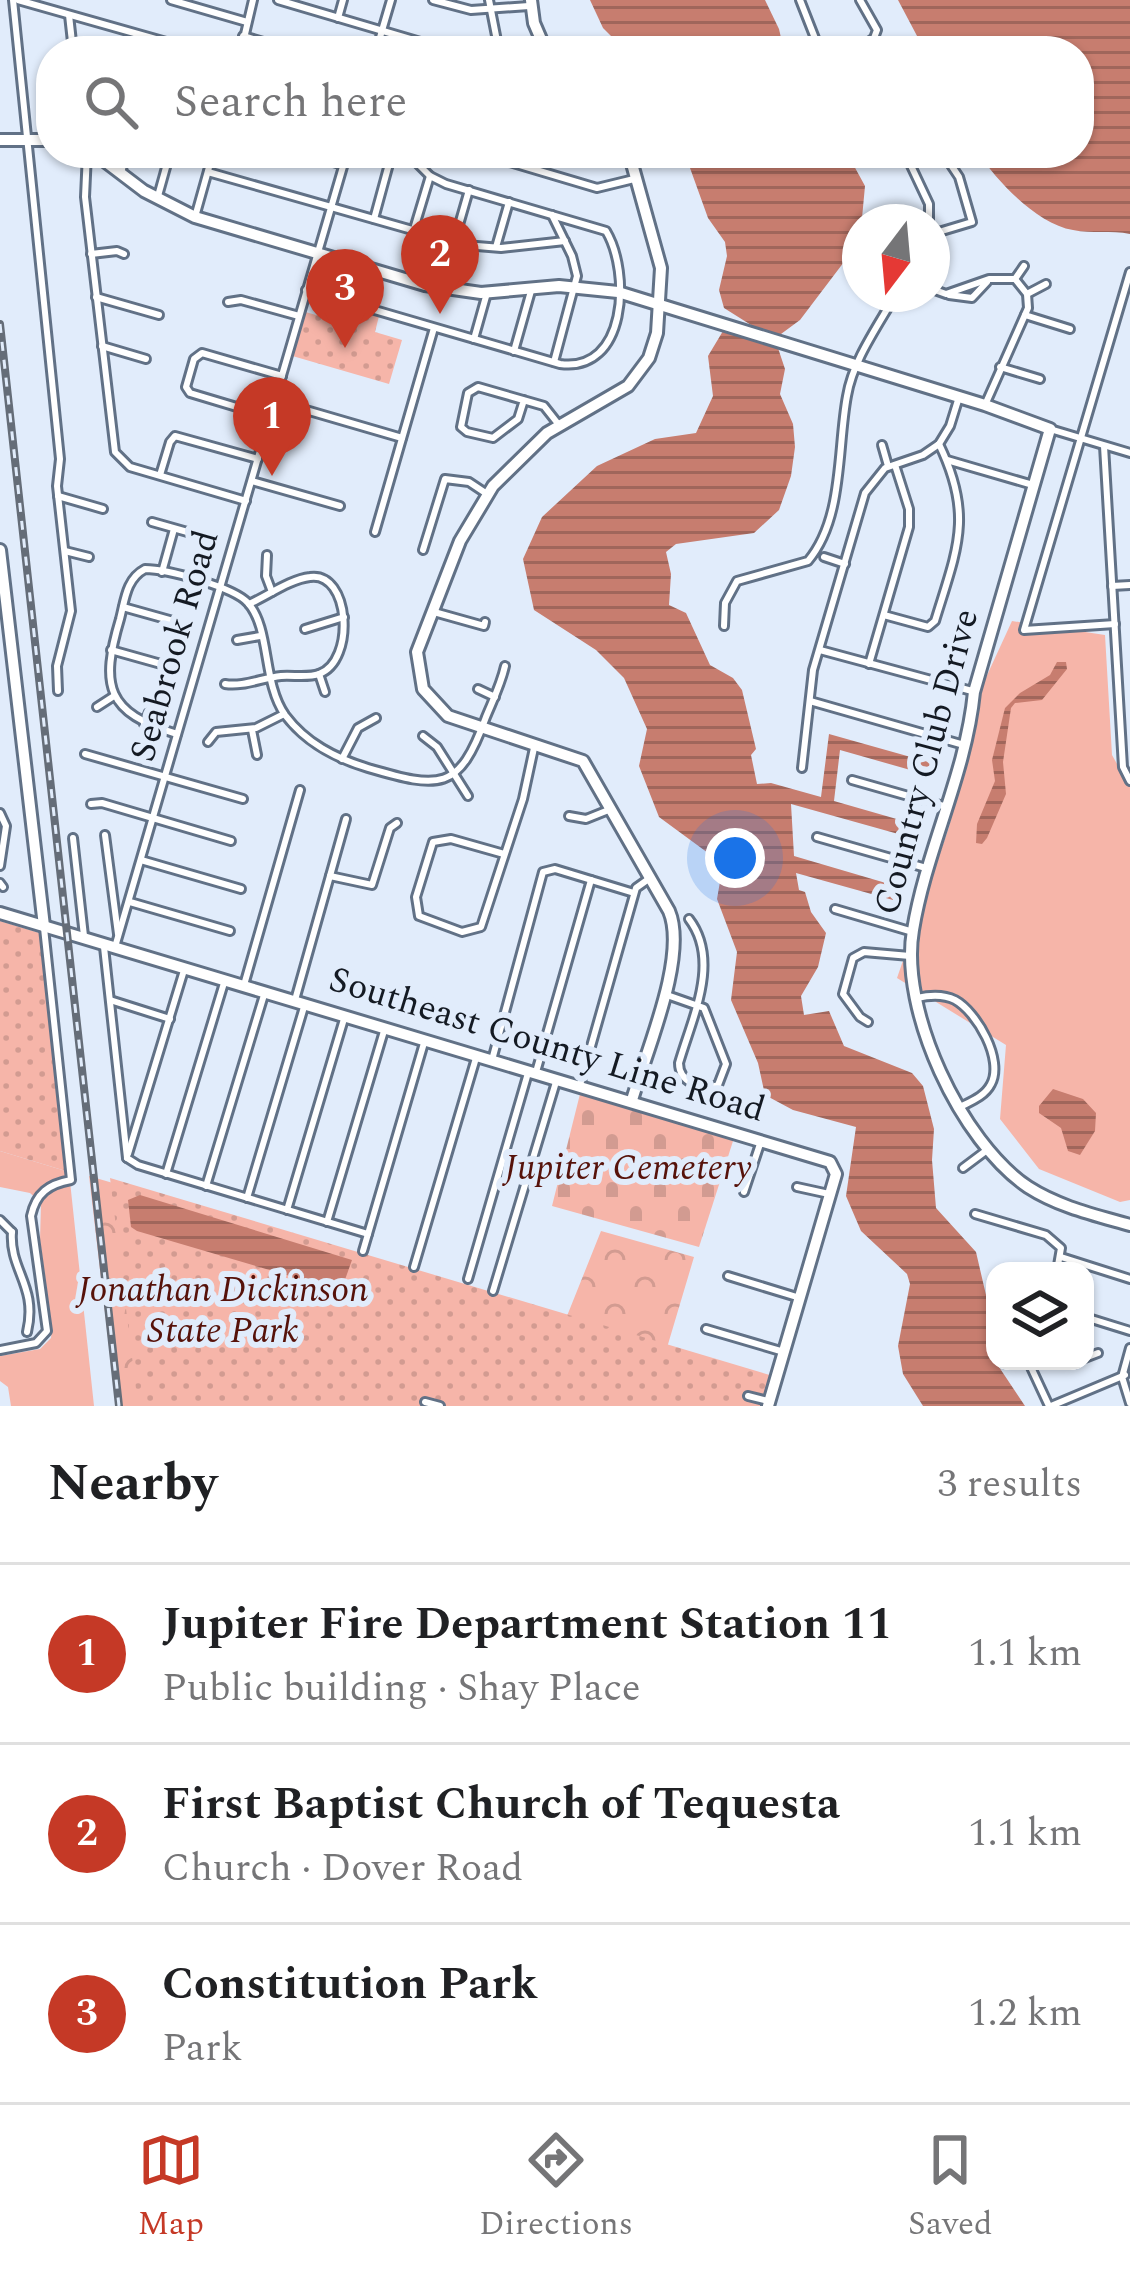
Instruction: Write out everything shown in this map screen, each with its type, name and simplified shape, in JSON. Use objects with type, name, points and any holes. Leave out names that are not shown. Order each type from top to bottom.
[{"type":"street","points":[[58,691],[56,672],[71,611],[17,0],[45,4],[146,36]]},
{"type":"street","points":[[171,0],[247,22]]},
{"type":"street","points":[[207,10],[210,0]]},
{"type":"street","points":[[243,36],[253,0]]},
{"type":"street","points":[[278,0],[399,36]]},
{"type":"street","points":[[338,18],[343,0]]},
{"type":"street","points":[[380,36],[391,0]]},
{"type":"street","points":[[436,0],[472,10],[531,3],[541,36]]},
{"type":"street","points":[[800,0],[814,36]]},
{"type":"street","points":[[860,0],[877,30],[875,36]]},
{"type":"street","points":[[489,5],[495,36]]},
{"type":"street","points":[[70,15],[72,36]]},
{"type":"street","points":[[0,144],[36,141]]},
{"type":"street","points":[[89,168],[85,197],[116,455],[127,466],[246,501]]},
{"type":"street","points":[[114,168],[157,199],[195,217],[433,287],[487,293],[576,286],[618,292],[1130,451]]},
{"type":"street","points":[[121,173],[122,168]]},
{"type":"street","points":[[157,199],[166,168]]},
{"type":"street","points":[[195,217],[209,168]]},
{"type":"street","name":"Seabrook Road","points":[[112,943],[342,168]]},
{"type":"street","points":[[374,219],[388,168]]},
{"type":"street","points":[[307,290],[554,362],[578,365],[604,350],[614,331],[618,292],[618,262],[608,233],[469,190],[430,176],[423,168]]},
{"type":"street","points":[[529,168],[597,188],[634,179]]},
{"type":"street","points":[[632,168],[660,257],[660,304],[645,367],[620,392],[559,425],[524,452],[487,494],[466,528],[416,652],[421,684],[443,712],[581,759],[650,878],[676,932],[675,958],[632,1100]]},
{"type":"street","points":[[912,168],[929,204]]},
{"type":"street","points":[[950,229],[972,222],[952,168]]},
{"type":"street","points":[[208,172],[454,242],[496,247],[565,241]]},
{"type":"street","points":[[414,230],[430,176]]},
{"type":"street","points":[[454,242],[469,190]]},
{"type":"street","points":[[496,247],[509,202]]},
{"type":"street","points":[[552,215],[575,264],[576,286],[554,362]]},
{"type":"street","points":[[92,254],[124,254]]},
{"type":"street","points":[[1015,279],[1024,266]]},
{"type":"street","points":[[1114,624],[1024,629],[1130,272]]},
{"type":"street","points":[[950,293],[989,279],[1015,279]]},
{"type":"street","points":[[985,405],[1025,316],[1027,294],[1015,279]]},
{"type":"street","points":[[1027,294],[1046,284]]},
{"type":"street","points":[[514,351],[532,288]]},
{"type":"street","points":[[474,339],[487,293]]},
{"type":"street","points":[[96,297],[159,315]]},
{"type":"street","points":[[228,302],[238,299],[299,316]]},
{"type":"street","points":[[724,626],[728,593],[737,581],[808,561],[824,536],[847,394],[856,364],[886,312]]},
{"type":"street","points":[[1117,315],[1130,319]]},
{"type":"street","points":[[1025,316],[1070,329]]},
{"type":"street","points":[[375,532],[434,327]]},
{"type":"street","points":[[102,346],[146,359]]},
{"type":"street","points":[[270,417],[190,393],[186,386],[194,358],[202,352],[282,376]]},
{"type":"street","points":[[1000,368],[1040,379]]},
{"type":"street","points":[[524,400],[518,419],[493,438],[460,427],[468,394],[475,387],[524,400],[546,407],[559,425]]},
{"type":"street","points":[[802,768],[813,672],[865,493],[875,476],[939,443],[959,397]]},
{"type":"street","points":[[275,401],[402,438]]},
{"type":"street","name":"Country Club Drive","points":[[1050,429],[974,692],[964,746],[913,932],[914,999],[925,1035],[987,1150],[1013,1176],[1045,1197],[1130,1226]]},
{"type":"street","points":[[160,476],[175,436],[258,459]]},
{"type":"street","points":[[884,615],[925,627],[935,621],[961,527],[958,493],[939,443]]},
{"type":"street","points":[[869,664],[910,521],[882,445]]},
{"type":"street","points":[[1104,446],[1123,767],[1130,781]]},
{"type":"street","points":[[947,460],[1034,485]]},
{"type":"street","points":[[423,550],[445,479],[469,482],[487,494]]},
{"type":"street","points":[[252,481],[340,506]]},
{"type":"street","points":[[58,496],[103,508]]},
{"type":"street","points":[[152,522],[198,535]]},
{"type":"street","points":[[162,572],[174,528]]},
{"type":"street","points":[[0,550],[71,1180],[49,1186],[32,1210],[48,1326],[45,1337],[32,1345],[0,1350]]},
{"type":"street","points":[[64,551],[89,557]]},
{"type":"street","points":[[267,555],[266,576],[273,593]]},
{"type":"street","points":[[824,557],[845,564]]},
{"type":"street","points":[[176,734],[127,713],[114,696],[108,672],[136,574],[150,569],[237,594],[249,604],[284,714],[304,736],[342,759],[416,782],[437,781],[454,773],[472,755],[505,666]]},
{"type":"street","points":[[225,684],[319,674],[339,652],[344,617],[332,585],[314,573],[249,604]]},
{"type":"street","points":[[1112,586],[1130,585]]},
{"type":"street","points":[[123,607],[173,621]]},
{"type":"street","points":[[431,611],[484,626],[485,622]]},
{"type":"street","points":[[305,629],[344,617]]},
{"type":"street","points":[[237,640],[260,636]]},
{"type":"street","points":[[58,648],[65,637]]},
{"type":"street","points":[[111,650],[160,664]]},
{"type":"street","points":[[820,650],[974,692]]},
{"type":"street","points":[[319,674],[326,692]]},
{"type":"street","points":[[478,689],[495,697]]},
{"type":"street","points":[[98,707],[114,696]]},
{"type":"street","points":[[810,701],[964,746]]},
{"type":"street","points":[[144,724],[149,712]]},
{"type":"street","points":[[208,742],[218,732],[252,729],[284,714]]},
{"type":"street","points":[[342,759],[356,730],[376,718]]},
{"type":"street","points":[[252,729],[257,755]]},
{"type":"street","points":[[423,736],[437,747],[468,796]]},
{"type":"street","points":[[504,854],[451,838],[434,842],[415,910],[425,920],[462,932],[481,927],[504,854],[535,744]]},
{"type":"street","points":[[85,754],[243,799]]},
{"type":"street","points":[[852,780],[946,807]]},
{"type":"street","points":[[244,986],[300,790]]},
{"type":"street","points":[[91,804],[102,803],[231,841]]},
{"type":"street","points":[[569,816],[586,819],[611,809]]},
{"type":"street","points":[[0,813],[4,832],[1,864],[16,866]]},
{"type":"street","points":[[247,1198],[346,819]]},
{"type":"street","points":[[329,877],[372,885],[390,828],[398,823]]},
{"type":"street","points":[[4,832],[22,827]]},
{"type":"street","points":[[105,835],[112,943],[109,1000],[127,1158],[134,1164],[368,1234]]},
{"type":"street","points":[[817,837],[929,869]]},
{"type":"street","points":[[74,838],[85,938]]},
{"type":"street","points":[[140,860],[242,889]]},
{"type":"street","points":[[492,1060],[542,874],[550,870],[634,893]]},
{"type":"street","points":[[580,1085],[634,893],[650,878]]},
{"type":"street","points":[[468,1279],[591,880]]},
{"type":"street","points":[[128,901],[230,931]]},
{"type":"street","points":[[835,909],[913,932]]},
{"type":"street","name":"Southeast County Line Road","points":[[0,913],[833,1163],[836,1171],[829,1197]]},
{"type":"street","points":[[664,994],[697,1004],[704,1008],[726,1064],[722,1081],[710,1088],[686,1080],[679,1071],[697,1004],[702,984],[704,951],[689,919]]},
{"type":"street","points":[[868,1022],[843,994],[853,958],[864,952],[910,956]]},
{"type":"street","points":[[127,1158],[185,968]]},
{"type":"street","points":[[166,1174],[226,980]]},
{"type":"street","points":[[206,1186],[265,992]]},
{"type":"street","points":[[914,999],[940,996],[963,1005],[993,1057],[991,1086],[960,1107]]},
{"type":"street","points":[[109,1000],[170,1018]]},
{"type":"street","points":[[286,1210],[345,1016]]},
{"type":"street","points":[[327,1222],[385,1028]]},
{"type":"street","points":[[363,1251],[425,1040]]},
{"type":"street","points":[[414,1267],[477,1055]]},
{"type":"street","points":[[494,1291],[556,1077]]},
{"type":"street","points":[[744,1192],[758,1144]]},
{"type":"street","points":[[962,1168],[987,1150]]},
{"type":"street","points":[[748,1396],[769,1404],[829,1197],[797,1187]]},
{"type":"street","points":[[975,1214],[1053,1241],[1060,1246],[1060,1262]]},
{"type":"street","points":[[0,1220],[12,1232],[12,1249],[29,1294],[27,1332]]},
{"type":"street","points":[[12,1232],[32,1228]]},
{"type":"street","points":[[1061,1257],[1130,1279]]},
{"type":"street","points":[[728,1276],[800,1298]]},
{"type":"street","points":[[29,1294],[43,1293]]},
{"type":"street","points":[[1094,1320],[1130,1331]]},
{"type":"street","points":[[706,1329],[784,1352]]},
{"type":"street","points":[[1130,1348],[1124,1376],[1130,1403]]},
{"type":"street","points":[[1094,1355],[1098,1353]]},
{"type":"street","points":[[1130,1360],[1124,1376],[1130,1390]]},
{"type":"street","points":[[1032,1370],[1050,1406],[1124,1376]]},
{"type":"street","points":[[425,1402],[440,1406]]},
{"type":"green space","points":[[329,297],[380,312],[375,332],[402,340],[389,384],[289,355],[302,311],[323,317]]},
{"type":"green space","points":[[1012,621],[1105,635],[1112,755],[1130,787],[1130,1200],[1120,1202],[1039,1169],[1000,1119],[1006,1045],[897,978],[949,827],[983,684]]},
{"type":"green space","points":[[0,921],[43,934],[69,1172],[0,1151]]},
{"type":"green space","name":"Jupiter Cemetery","points":[[580,1094],[734,1138],[699,1247],[552,1206]]},
{"type":"green space","points":[[0,1151],[69,1172],[94,1406],[11,1406],[8,1387],[0,1381],[0,1356],[40,1349],[51,1338],[52,1328],[40,1240],[41,1203],[30,1193],[0,1187]]},
{"type":"green space","name":"Jonathan Dickinson State Park","points":[[89,1176],[567,1316],[601,1231],[694,1257],[666,1351],[242,1406],[116,1406]]},
{"type":"green space","name":"Jonathan Dickinson State Park","points":[[110,1178],[773,1376],[764,1406],[138,1406]]},
{"type":"shaded area","points":[[590,0],[765,0],[781,36],[611,36]]},
{"type":"shaded area","points":[[898,0],[1130,0],[1130,234],[1073,230],[1046,220],[1007,189],[990,168],[1094,168],[1094,36],[917,36]]},
{"type":"shaded area","points":[[690,168],[855,168],[865,186],[863,204],[842,204],[842,265],[800,320],[781,334],[777,345],[785,369],[780,394],[793,424],[795,447],[779,510],[754,533],[676,544],[666,552],[671,574],[669,605],[686,613],[710,665],[733,678],[742,690],[756,749],[751,755],[757,784],[771,783],[821,797],[829,734],[932,763],[928,775],[840,750],[834,801],[914,824],[909,837],[791,804],[794,856],[896,886],[893,900],[796,873],[799,890],[805,892],[811,912],[826,933],[818,967],[801,996],[804,1015],[829,1011],[844,1046],[912,1073],[923,1086],[934,1129],[936,1208],[976,1252],[986,1295],[986,1370],[1001,1370],[1025,1406],[923,1406],[903,1374],[898,1346],[910,1284],[907,1274],[861,1231],[846,1196],[856,1127],[793,1110],[765,1095],[758,1063],[731,1000],[737,952],[717,899],[723,864],[659,817],[639,766],[647,729],[624,678],[596,650],[534,610],[523,559],[542,517],[597,466],[655,439],[696,433],[713,396],[708,356],[723,331],[750,336],[751,325],[724,308],[719,290],[727,256],[725,242],[708,218]]},
{"type":"shaded area","points":[[1057,662],[1066,662],[1067,669],[1042,700],[1015,703],[1011,708],[1003,762],[1006,794],[987,838],[976,843],[977,824],[995,781],[992,760],[1005,708],[1050,675]]},
{"type":"shaded area","points":[[1053,1089],[1083,1099],[1096,1113],[1095,1131],[1080,1155],[1068,1151],[1061,1128],[1039,1113]]},
{"type":"shaded area","points":[[140,1195],[352,1260],[341,1291],[137,1231],[131,1227],[128,1200]]},
{"type":"railway","points":[[0,324],[119,1406]]},
{"type":"place","name":"First Baptist Church of Tequesta","points":[[440,314]]},
{"type":"place","name":"Constitution Park","points":[[345,348]]},
{"type":"place","name":"Jupiter Fire Department Station 11","points":[[272,476]]}]
